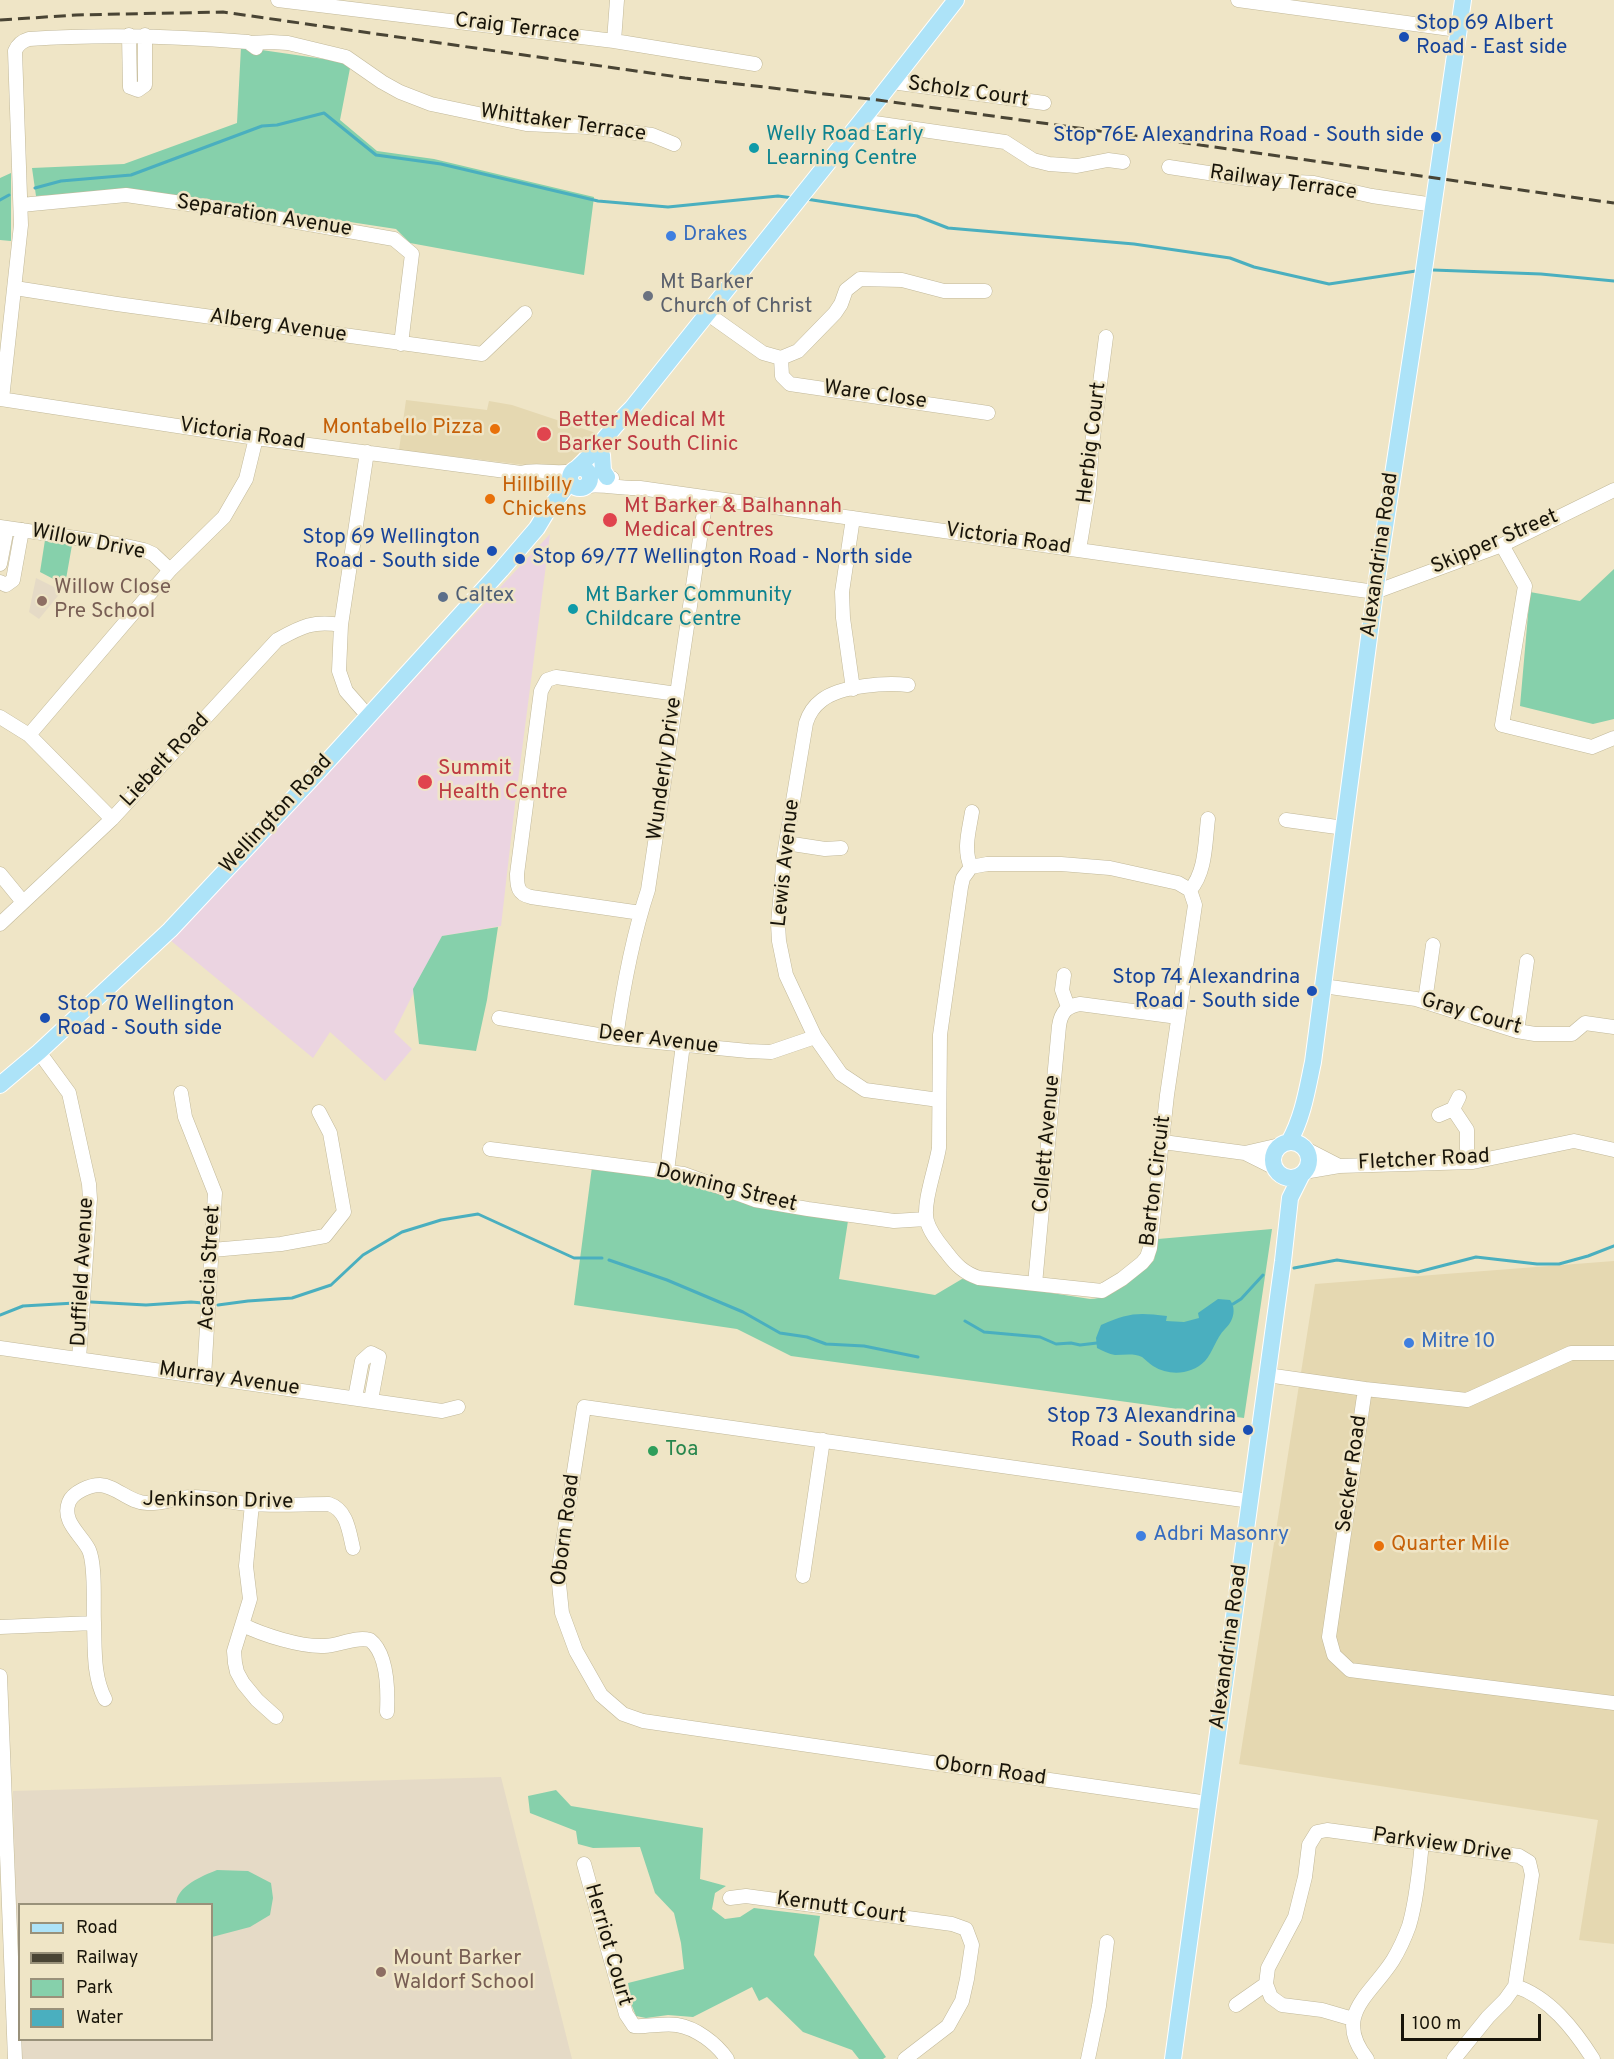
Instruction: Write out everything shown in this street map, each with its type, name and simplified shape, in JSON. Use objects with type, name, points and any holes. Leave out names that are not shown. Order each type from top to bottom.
[{"type":"main road","name":"Wellington Road","points":[[0,1085],[39,1052],[170,930],[368,716],[537,528],[557,498],[558,492],[602,455],[632,408],[956,0]]},
{"type":"main road","name":"Alexandrina Road","points":[[1294,1145],[1313,1062],[1375,592],[1463,0]]},
{"type":"main road","name":"Wellington Road","points":[[537,528],[543,526],[596,450],[632,408]]},
{"type":"main road","points":[[602,455],[602,465],[607,477]]},
{"type":"main road","points":[[1277,1170],[1287,1177],[1298,1176],[1303,1173],[1309,1158],[1294,1145],[1274,1156],[1277,1170],[1290,1198]]},
{"type":"main road","name":"Alexandrina Road","points":[[1173,2059],[1268,1375],[1290,1198],[1303,1173]]},
{"type":"street","name":"Craig Terrace","points":[[278,0],[614,41],[754,64]]},
{"type":"street","points":[[614,41],[617,0]]},
{"type":"street","points":[[1238,0],[1458,30]]},
{"type":"street","points":[[129,35],[130,87],[138,90],[145,86],[145,35]]},
{"type":"street","name":"Whittaker Terrace","points":[[21,205],[15,51],[19,43],[29,39],[145,35],[238,41],[253,45],[288,43],[346,57],[391,87],[431,104],[526,123],[589,127],[652,135],[674,144]]},
{"type":"street","name":"Scholz Court","points":[[892,82],[1044,103]]},
{"type":"street","points":[[861,121],[1005,142],[1033,160],[1062,166],[1077,166],[1107,160],[1123,162]]},
{"type":"street","name":"Railway Terrace","points":[[1169,168],[1248,179],[1314,183],[1372,196],[1434,205]]},
{"type":"street","name":"Separation Avenue","points":[[21,205],[126,195],[223,209],[394,239],[412,254],[401,344]]},
{"type":"street","points":[[1,399],[20,246],[21,205]]},
{"type":"street","points":[[708,314],[763,353],[781,358],[798,351],[835,313],[850,285],[860,279],[902,280],[944,291],[985,291]]},
{"type":"street","name":"Alberg Avenue","points":[[15,288],[482,354],[525,313]]},
{"type":"street","name":"Herbig Court","points":[[1079,550],[1089,489],[1092,445],[1106,337]]},
{"type":"street","name":"Ware Close","points":[[781,358],[782,376],[790,384],[988,412]]},
{"type":"street","name":"Victoria Road","points":[[1,399],[256,438],[521,472],[558,473],[627,489],[640,488]]},
{"type":"street","points":[[29,735],[170,570],[224,517],[246,480],[256,438]]},
{"type":"street","points":[[367,452],[341,625],[339,671],[346,691],[368,716]]},
{"type":"street","name":"Victoria Road","points":[[521,472],[527,477],[607,477],[640,488],[706,498],[1375,592]]},
{"type":"street","name":"Skipper Street","points":[[1375,592],[1502,544],[1614,490]]},
{"type":"street","name":"Wunderly Drive","points":[[616,1038],[624,984],[640,913],[648,890],[706,498]]},
{"type":"street","points":[[853,518],[842,592],[843,618],[853,689]]},
{"type":"street","points":[[0,564],[4,527]]},
{"type":"street","name":"Willow Drive","points":[[4,527],[144,550],[153,554],[170,570]]},
{"type":"street","points":[[0,582],[6,585],[13,580],[22,530]]},
{"type":"street","points":[[1502,544],[1525,586],[1502,724],[1592,747],[1614,738]]},
{"type":"street","name":"Liebelt Road","points":[[0,924],[112,819],[277,640],[304,625],[325,622],[341,625]]},
{"type":"street","points":[[640,913],[531,897],[519,891],[517,874],[541,691],[547,680],[556,677],[677,694]]},
{"type":"street","name":"Lewis Avenue","points":[[908,685],[890,682],[836,693],[820,701],[809,715],[786,843],[778,924],[779,941],[786,975],[815,1037],[841,1074],[865,1090],[939,1100]]},
{"type":"street","points":[[0,717],[29,735],[112,819]]},
{"type":"street","points":[[971,867],[966,847],[972,812]]},
{"type":"street","points":[[926,1219],[928,1195],[938,1156],[942,1014],[963,878],[971,867],[987,864],[1061,864],[1110,868],[1178,883],[1190,890],[1199,879],[1208,819]]},
{"type":"street","points":[[1286,820],[1344,828]]},
{"type":"street","points":[[786,843],[825,849],[841,848]]},
{"type":"street","points":[[0,874],[23,902]]},
{"type":"street","name":"Barton Circuit","points":[[926,1219],[939,1243],[956,1265],[979,1278],[1102,1291],[1122,1279],[1147,1257],[1150,1248],[1178,1017],[1195,906],[1190,890]]},
{"type":"street","points":[[1425,1001],[1433,945]]},
{"type":"street","points":[[1517,1031],[1527,960]]},
{"type":"street","name":"Collett Avenue","points":[[1035,1284],[1059,1026],[1062,1014],[1068,1007],[1062,990],[1064,975]]},
{"type":"street","name":"Gray Court","points":[[1323,986],[1425,1001],[1517,1031],[1535,1034],[1572,1034],[1585,1023],[1614,1027]]},
{"type":"street","points":[[1068,1007],[1080,1004],[1178,1017]]},
{"type":"street","name":"Deer Avenue","points":[[499,1018],[616,1038],[771,1052],[815,1037]]},
{"type":"street","points":[[668,1171],[683,1044]]},
{"type":"street","name":"Duffield Avenue","points":[[39,1052],[69,1093],[89,1184],[90,1199],[79,1359]]},
{"type":"street","name":"Acacia Street","points":[[181,1093],[185,1118],[215,1193],[204,1377]]},
{"type":"street","points":[[1439,1115],[1456,1103],[1467,1130],[1467,1162]]},
{"type":"street","points":[[212,1250],[281,1244],[325,1236],[344,1212],[330,1133],[319,1112]]},
{"type":"street","name":"Fletcher Road","points":[[1303,1173],[1340,1166],[1467,1162],[1574,1141],[1614,1150]]},
{"type":"street","points":[[1163,1142],[1245,1153],[1294,1145]]},
{"type":"street","name":"Fletcher Road","points":[[1294,1145],[1340,1166]]},
{"type":"street","name":"Downing Street","points":[[490,1149],[668,1171],[703,1180],[755,1200],[894,1221],[926,1219]]},
{"type":"street","points":[[1245,1153],[1277,1170]]},
{"type":"street","name":"Murray Avenue","points":[[0,1348],[441,1411],[458,1407]]},
{"type":"street","points":[[355,1398],[362,1361],[371,1353],[379,1357],[371,1401]]},
{"type":"street","points":[[1365,1389],[1467,1401],[1571,1353],[1614,1353]]},
{"type":"street","name":"Secker Road","points":[[1268,1375],[1365,1389],[1329,1637],[1334,1655]]},
{"type":"street","name":"Oborn Road","points":[[1208,1803],[643,1722],[623,1714],[601,1695],[576,1651],[562,1613],[558,1574],[584,1407],[1250,1502]]},
{"type":"street","points":[[803,1576],[823,1440]]},
{"type":"street","name":"Jenkinson Drive","points":[[94,1623],[90,1552],[73,1528],[68,1512],[69,1501],[85,1488],[101,1485],[147,1503],[192,1497],[252,1504],[329,1504],[342,1512],[353,1548]]},
{"type":"street","points":[[252,1504],[246,1566],[250,1599],[234,1651],[237,1672],[257,1700],[276,1717]]},
{"type":"street","points":[[0,1627],[94,1623],[96,1677],[105,1699]]},
{"type":"street","points":[[243,1625],[260,1634],[313,1645],[324,1646],[361,1639],[370,1640],[380,1653],[388,1691],[387,1712]]},
{"type":"street","points":[[1322,1664],[1334,1655],[1350,1670],[1614,1703]]},
{"type":"street","points":[[0,1676],[15,2059]]},
{"type":"street","name":"Parkview Drive","points":[[1266,1984],[1268,1968],[1295,1917],[1305,1878],[1310,1845],[1317,1832],[1327,1830],[1519,1856],[1529,1862],[1532,1875],[1515,1986]]},
{"type":"street","points":[[1367,2059],[1359,2049],[1353,2034],[1353,2019],[1363,1999],[1394,1959],[1409,1926],[1416,1894],[1422,1843]]},
{"type":"street","name":"Herriot Court","points":[[584,1864],[626,2014],[634,2026],[676,2024],[696,2031],[722,2051],[727,2059]]},
{"type":"street","name":"Kernutt Court","points":[[730,1899],[747,1896],[952,1924],[966,1929],[972,1945],[968,1979],[962,2001],[948,2026],[905,2059]]},
{"type":"street","points":[[1088,2059],[1099,2006],[1107,1942]]},
{"type":"street","points":[[1236,2005],[1266,1984],[1271,1997],[1282,2005],[1322,2010],[1353,2019]]},
{"type":"street","points":[[1454,2059],[1515,1986],[1543,1999],[1580,2038],[1593,2059]]},
{"type":"shaded area","points":[[406,400],[487,410],[489,401],[512,405],[596,433],[564,467],[542,467],[399,450]]},
{"type":"shaded area","points":[[550,534],[501,926],[442,936],[394,1032],[412,1049],[385,1081],[330,1032],[313,1058],[170,940]]},
{"type":"shaded area","name":"Willow Close Pre School","points":[[36,578],[62,591],[39,619],[29,612]]},
{"type":"shaded area","points":[[1614,1261],[1614,1944],[1579,1940],[1598,1820],[1239,1764],[1315,1284]]},
{"type":"shaded area","name":"Mount Barker Waldorf School","points":[[501,1777],[572,2059],[20,2059],[20,2041],[213,2041],[213,1903],[18,1903],[18,1998],[13,1791]]},
{"type":"green space","points":[[241,47],[351,63],[340,120],[377,151],[434,159],[594,197],[584,275],[410,243],[396,229],[226,203],[130,191],[36,196],[32,168],[124,164],[237,123]]},
{"type":"green space","points":[[11,173],[11,241],[0,240],[0,178]]},
{"type":"green space","points":[[45,540],[72,545],[65,585],[40,572]]},
{"type":"green space","points":[[1614,569],[1614,719],[1593,724],[1520,706],[1530,592],[1580,601]]},
{"type":"green space","points":[[498,927],[487,1000],[476,1051],[419,1044],[413,989],[442,936]]},
{"type":"green space","points":[[592,1167],[682,1181],[755,1206],[848,1221],[839,1279],[935,1295],[962,1279],[1090,1299],[1098,1298],[1114,1292],[1149,1265],[1154,1260],[1158,1239],[1272,1229],[1244,1418],[791,1356],[737,1329],[574,1305]]},
{"type":"green space","points":[[556,1790],[571,1806],[703,1828],[700,1879],[726,1886],[715,1893],[712,1909],[725,1919],[740,1917],[754,1908],[820,1916],[814,1955],[886,2057],[859,2059],[852,2050],[803,2032],[767,1997],[759,2001],[752,1987],[693,2017],[668,2015],[646,2018],[636,2016],[628,1983],[684,1969],[674,1913],[655,1893],[640,1847],[593,1848],[578,1844],[576,1831],[530,1813],[528,1796]]},
{"type":"green space","points":[[217,1870],[248,1871],[271,1883],[273,1898],[270,1915],[250,1927],[213,1937],[213,1903],[176,1903],[185,1887]]},
{"type":"water","points":[[1218,1299],[1230,1300],[1234,1311],[1232,1319],[1205,1361],[1193,1369],[1173,1373],[1153,1366],[1139,1356],[1115,1355],[1097,1348],[1096,1338],[1101,1325],[1110,1321],[1126,1316],[1148,1314],[1167,1316],[1166,1321],[1184,1322],[1199,1318],[1198,1313]]},
{"type":"waterway","points":[[35,188],[61,181],[131,175],[262,126],[277,125],[324,113],[376,155],[441,164],[598,201],[668,207],[778,196],[793,198]]},
{"type":"waterway","points":[[0,200],[9,195]]},
{"type":"waterway","points":[[806,199],[917,216],[948,228],[1134,244],[1230,258],[1254,267],[1329,284],[1416,271]]},
{"type":"waterway","points":[[1433,270],[1541,274],[1614,281]]},
{"type":"waterway","points":[[218,1305],[292,1298],[331,1285],[363,1255],[402,1232],[441,1220],[478,1214],[574,1258],[602,1258]]},
{"type":"waterway","points":[[1294,1268],[1337,1260],[1418,1272],[1476,1257],[1537,1264],[1559,1264],[1614,1246]]},
{"type":"waterway","points":[[609,1260],[667,1280],[743,1312],[780,1333],[807,1337],[826,1344],[864,1346],[918,1357]]},
{"type":"waterway","points":[[1233,1304],[1241,1299],[1263,1275]]},
{"type":"waterway","points":[[91,1302],[146,1305],[203,1303]]},
{"type":"waterway","points":[[0,1315],[23,1306],[75,1303]]},
{"type":"waterway","points":[[965,1321],[984,1332],[1040,1337],[1056,1344],[1097,1343]]},
{"type":"railway","points":[[0,20],[76,15],[223,12],[685,78],[878,100],[1614,203]]},
{"type":"place","name":"Stop 69 Albert Road - East side","points":[[1404,37]]},
{"type":"place","name":"Stop 76E Alexandrina Road - South side","points":[[1436,137]]},
{"type":"place","name":"Welly Road Early Learning Centre","points":[[754,148]]},
{"type":"place","name":"Drakes","points":[[671,236]]},
{"type":"place","name":"Mt Barker Church of Christ","points":[[648,296]]},
{"type":"place","name":"Montabello Pizza","points":[[495,429]]},
{"type":"place","name":"Better Medical Mt Barker South Clinic","points":[[544,434]]},
{"type":"place","name":"Hillbilly Chickens","points":[[490,499]]},
{"type":"place","name":"Mt Barker & Balhannah Medical Centres","points":[[610,520]]},
{"type":"place","name":"Stop 69 Wellington Road - South side","points":[[492,551]]},
{"type":"place","name":"Stop 69/77 Wellington Road - North side","points":[[520,559]]},
{"type":"place","name":"Caltex","points":[[443,597]]},
{"type":"place","name":"Willow Close Pre School","points":[[42,601]]},
{"type":"place","name":"Mt Barker Community Childcare Centre","points":[[573,609]]},
{"type":"place","name":"Summit Health Centre","points":[[425,782]]},
{"type":"place","name":"Stop 74 Alexandrina Road - South side","points":[[1312,991]]},
{"type":"place","name":"Stop 70 Wellington Road - South side","points":[[45,1018]]},
{"type":"place","name":"Mitre 10","points":[[1409,1343]]},
{"type":"place","name":"Stop 73 Alexandrina Road - South side","points":[[1248,1430]]},
{"type":"place","name":"Toa","points":[[653,1451]]},
{"type":"place","name":"Adbri Masonry","points":[[1141,1536]]},
{"type":"place","name":"Quarter Mile","points":[[1379,1546]]},
{"type":"place","name":"Mount Barker Waldorf School","points":[[381,1972]]}]
